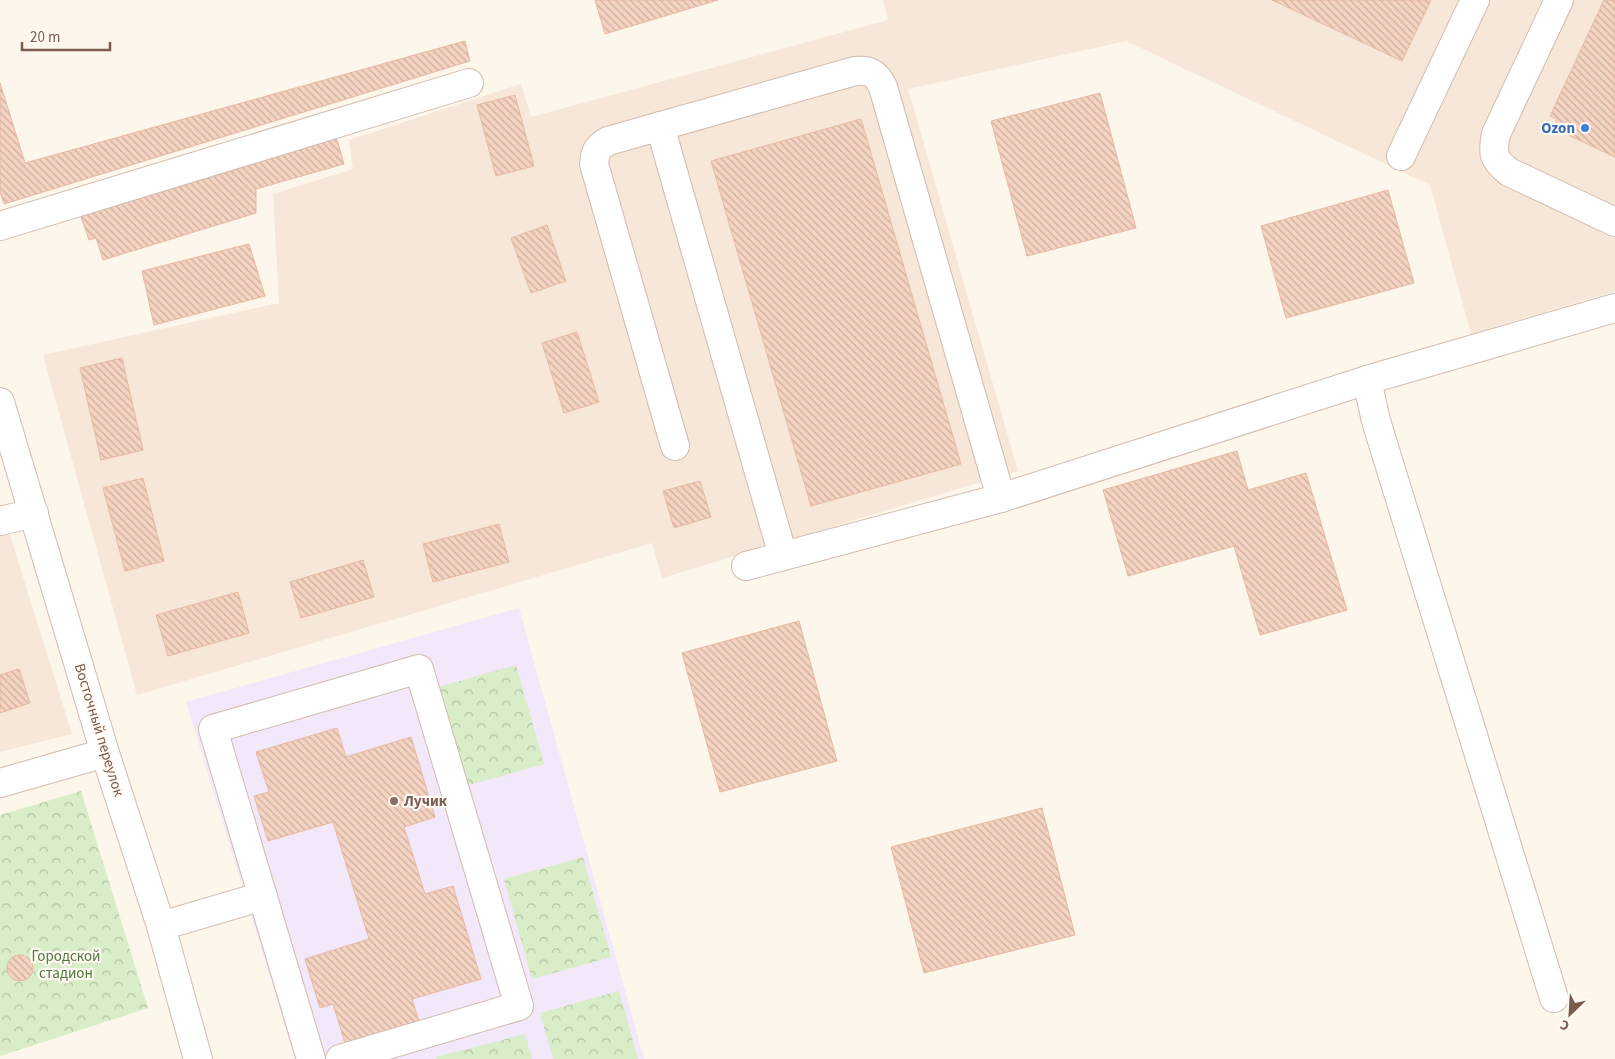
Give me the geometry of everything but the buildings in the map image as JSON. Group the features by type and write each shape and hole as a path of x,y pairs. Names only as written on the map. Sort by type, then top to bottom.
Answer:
{"street":[{"path":"1401,156 1475,0"},
{"path":"1559,0 1496,134 1493,149 1497,162 1509,172 1615,222"},
{"path":"675,446 594,164 594,154 600,145 660,126 855,71 867,70 878,77 883,87 1001,498"},
{"path":"0,226 469,83"},
{"path":"660,126 783,556"},
{"path":"746,566 1001,498 1367,380 1615,308"},
{"path":"1367,380 1376,421 1554,998"},
{"name":"Восточный переулок","path":"0,402 105,753 161,926 198,1059"},
{"path":"0,521 34,513"},
{"path":"311,1059 213,729 419,669 519,1006 340,1059"},
{"path":"0,783 105,753"},
{"path":"161,926 263,896"}],"shaded area":[{"path":"883,0 1615,0 1615,291 1471,334 1430,185 1126,41 908,89 1018,471 662,578 652,543 137,695 43,355 279,303 273,194 353,169 349,140 521,84 531,117 888,20"},
{"path":"0,503 72,734 0,752"},
{"name":"Лучик","path":"519,608 644,1059 295,1059 186,702"}],"green space":[{"path":"516,665 544,764 466,786 438,687"},
{"name":"Городской стадион","path":"81,791 148,1008 0,1056 0,815"},
{"path":"583,857 611,957 532,979 504,879"},
{"path":"619,991 638,1059 553,1059 540,1013"},
{"path":"525,1034 532,1059 437,1059 436,1057"}],"place":[{"name":"Ozon","path":"1585,128"},
{"name":"Лучик","path":"394,801"}]}
